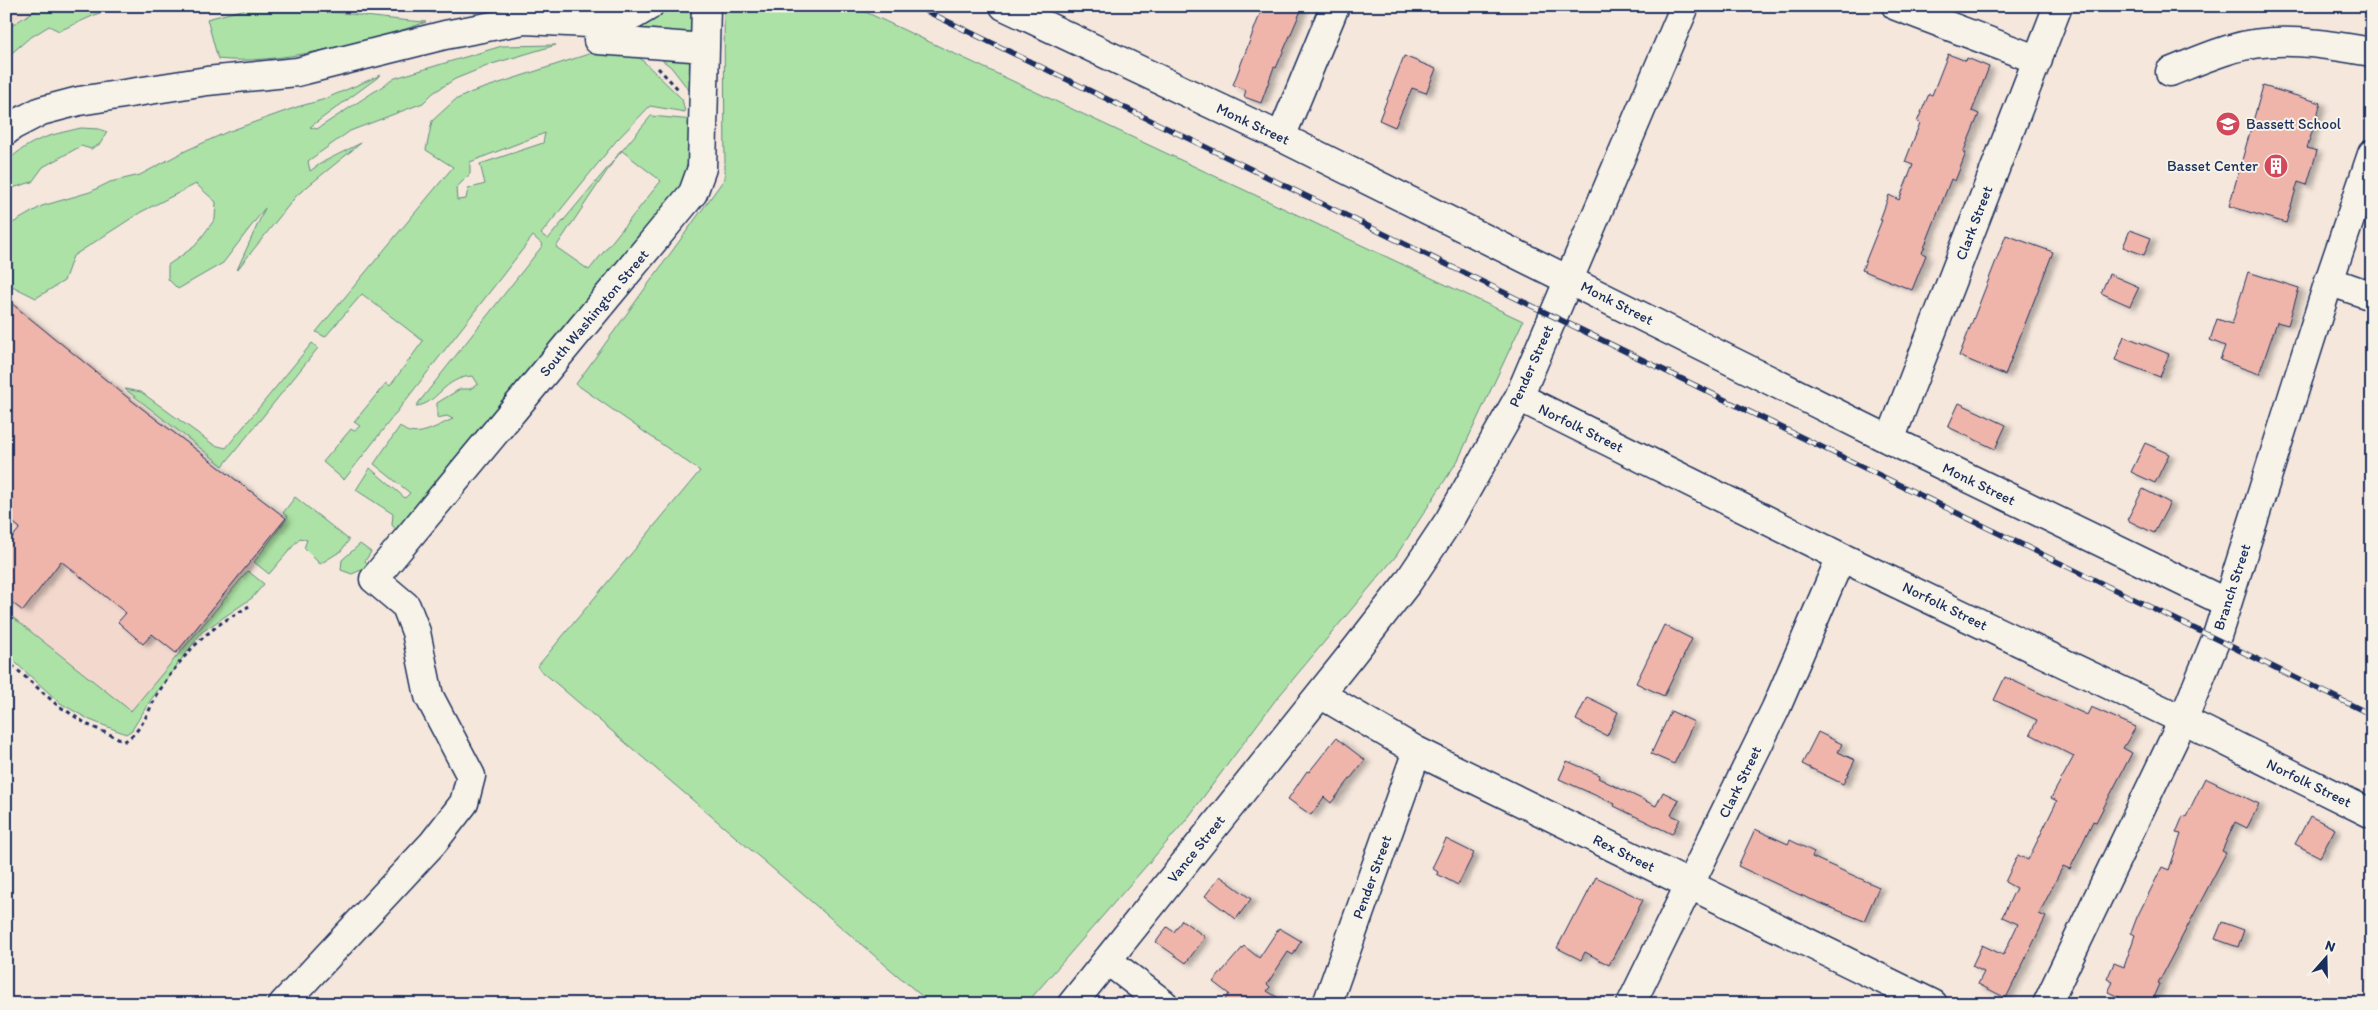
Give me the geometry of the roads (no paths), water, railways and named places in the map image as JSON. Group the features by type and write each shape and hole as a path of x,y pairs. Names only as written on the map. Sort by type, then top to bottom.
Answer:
{"street":[{"path":"6,131 41,111 79,101 207,81 297,72 446,35 524,20 589,23 614,21 634,15 649,6"},
{"name":"South Washington Street","path":"283,1004 433,843 464,803 471,776 429,696 416,632 406,606 374,579 693,193 702,168 706,6"},
{"name":"Monk Street","path":"1004,6 1282,137 1890,440 2227,603"},
{"path":"1282,137 1335,6"},
{"name":"Pender Street","path":"1320,694 1408,582 1450,520 1519,397 1685,6"},
{"path":"1896,6 2038,60"},
{"name":"Clark Street","path":"1890,440 2058,6"},
{"path":"598,40 705,48"},
{"path":"2170,72 2232,48 2267,42 2328,44 2372,52"},
{"name":"Branch Street","path":"2048,1004 2183,720 2227,603 2329,281 2372,154"},
{"path":"2329,281 2372,296"},
{"name":"Norfolk Street","path":"1519,397 1841,557 2183,720 2372,814"},
{"name":"Clark Street","path":"1632,1004 1784,691 1841,557"},
{"name":"Rex Street","path":"1320,694 1417,751 1933,1004"},
{"name":"Vance Street","path":"1072,1004 1320,694"},
{"name":"Pender Street","path":"1327,1004 1417,751"},
{"path":"1107,960 1164,1004"}],"railway":[{"path":"916,6 2372,715"}],"place":[{"name":"Bassett School","path":"2228,124"},
{"name":"Basset Center","path":"2276,166"}]}
